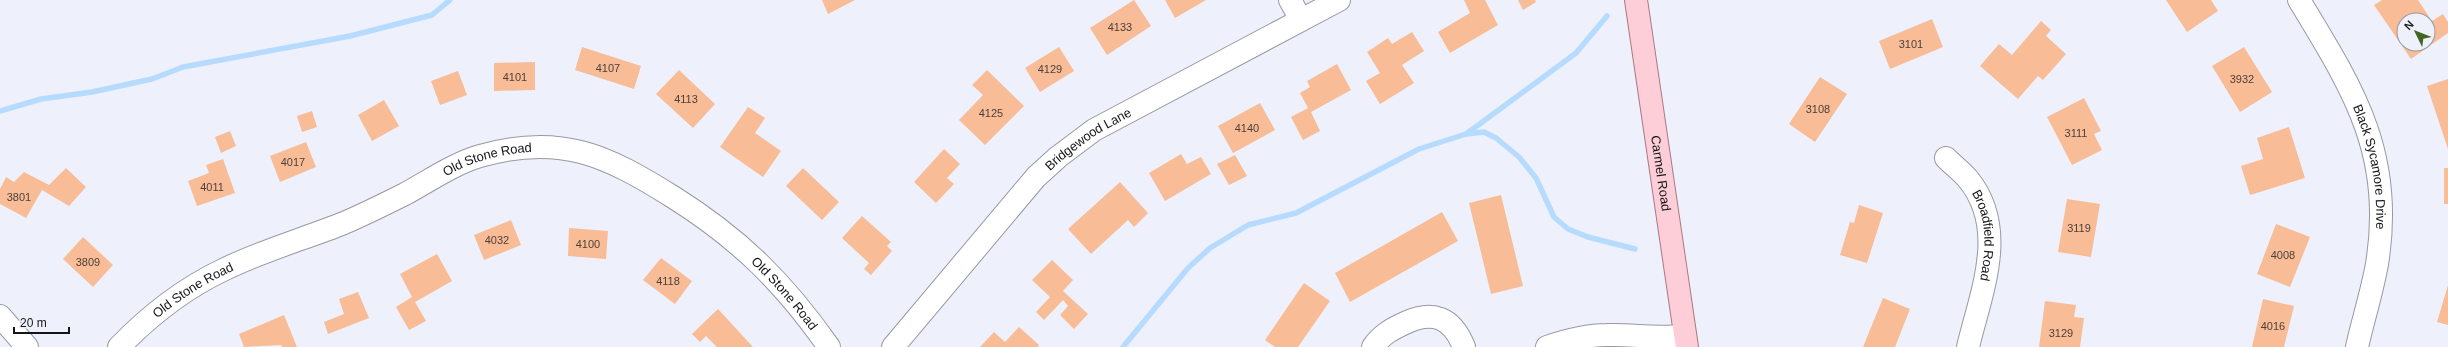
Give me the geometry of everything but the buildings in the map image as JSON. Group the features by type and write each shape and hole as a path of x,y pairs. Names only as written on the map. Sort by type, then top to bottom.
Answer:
{"main road":[{"name":"Carmel Road","path":"1636,0 1686,341"}],"street":[{"path":"1290,0 1302,20"},
{"name":"Bridgewood Lane","path":"893,347 1016,201 1058,156 1094,130 1339,0"},
{"name":"Black Sycamore Drive","path":"2299,0 2355,96 2366,122 2379,180 2381,222 2377,264 2357,347"},
{"name":"Old Stone Road","path":"118,347 154,313 190,287 222,270 358,217 477,157 509,149 533,147 562,149 598,156 629,170 692,209 720,229 760,262 785,288 829,347"},
{"name":"Broadfield Road","path":"1946,158 1968,180 1981,200 1990,231 1990,256 1968,347"},
{"path":"0,316 27,347"},
{"path":"1373,347 1378,339 1393,328 1421,316 1444,320 1454,328 1464,347"},
{"path":"1547,347 1583,336 1608,335 1666,338 1686,341"}],"waterway":[{"path":"0,111 41,99 92,92 152,79 183,67 350,36 432,15 450,0"},
{"path":"1466,134 1576,53 1607,16"},
{"path":"1123,347 1188,268 1210,248 1248,225 1296,213 1419,149 1466,134 1484,132 1496,138 1519,157 1536,178 1554,217 1568,229 1588,237 1635,249"}]}
